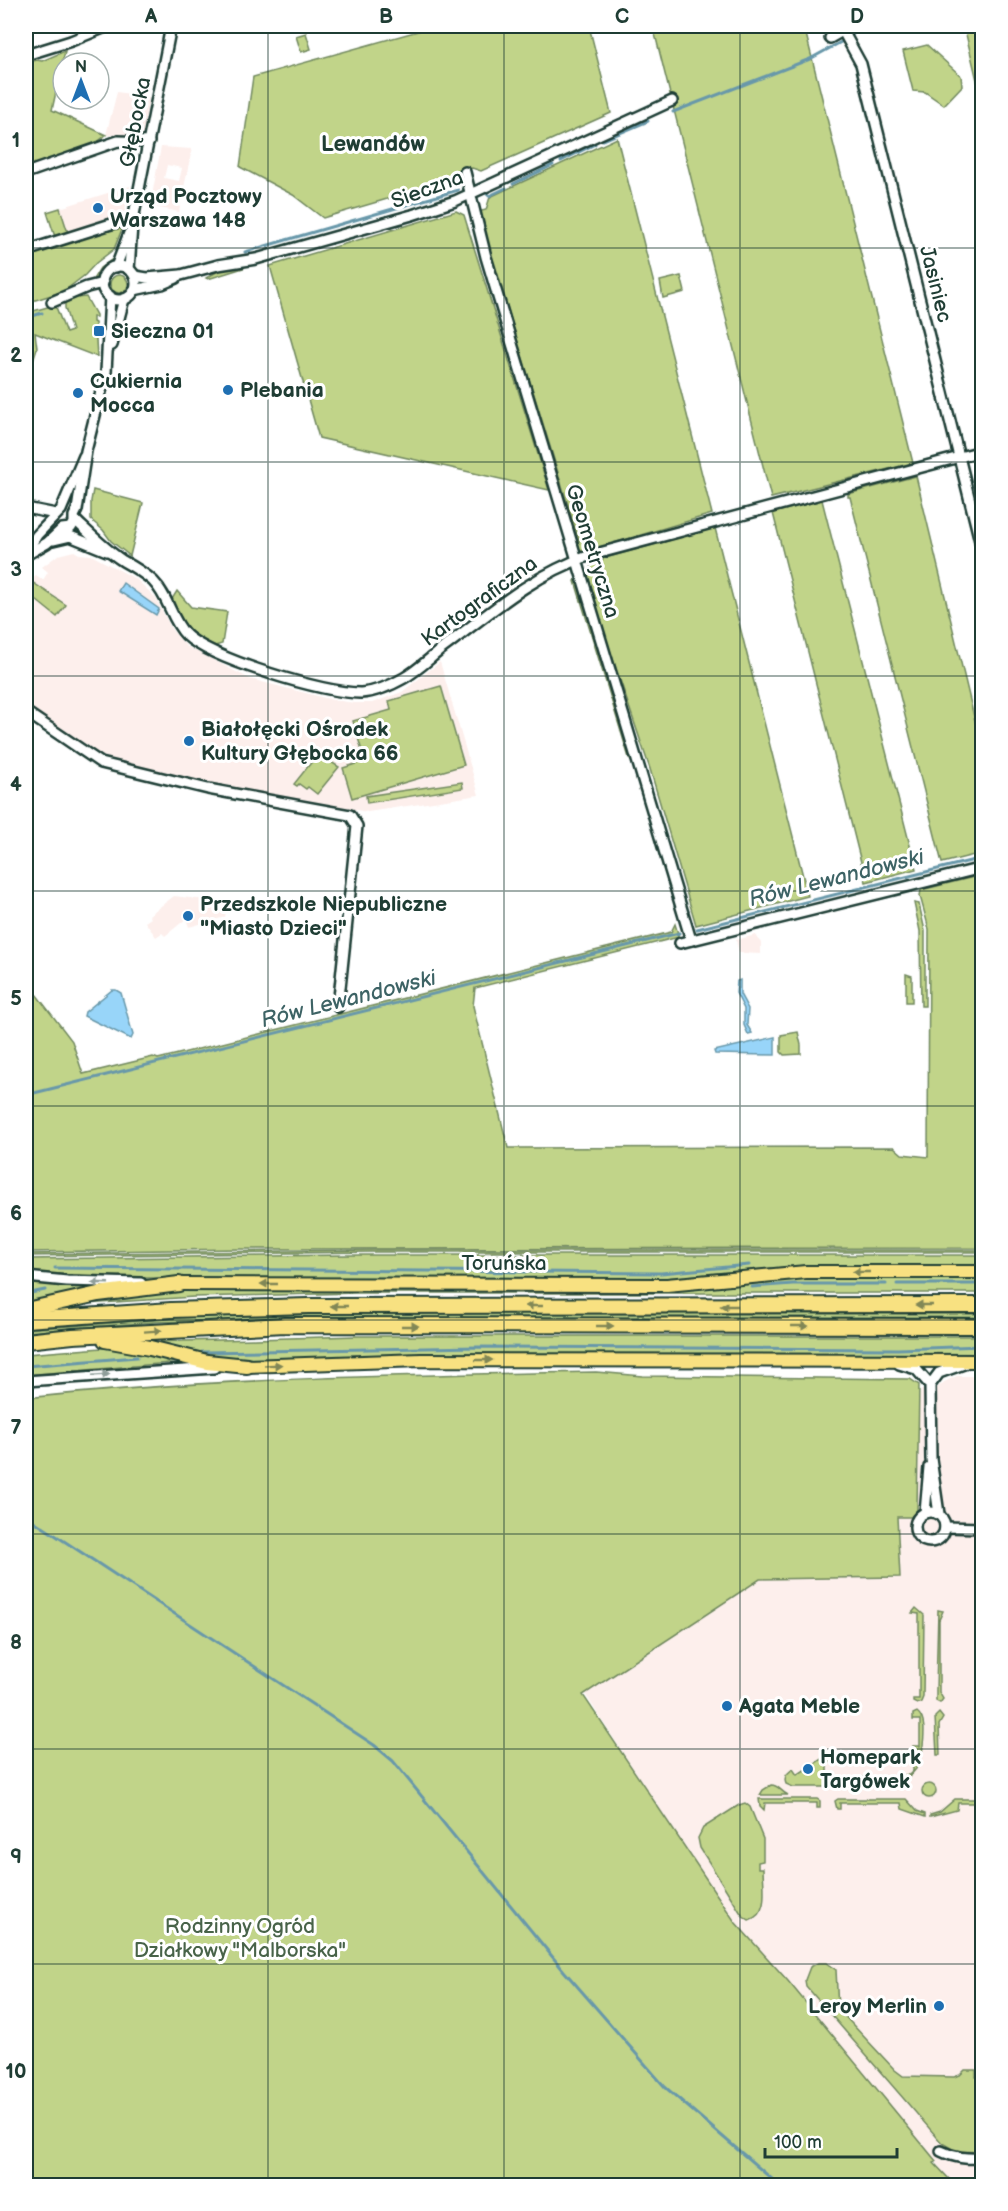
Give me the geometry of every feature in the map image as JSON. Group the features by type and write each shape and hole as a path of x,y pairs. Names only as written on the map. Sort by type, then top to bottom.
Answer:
{"highway":[{"path":"26,1310 98,1294 179,1284"},
{"name":"Toruńska","path":"26,1320 171,1310 308,1306 982,1305"},
{"path":"26,1341 73,1336 285,1325 982,1326"},
{"path":"73,1336 150,1348 207,1362 247,1366"}],"main road":[{"name":"Toruńska","path":"179,1284 667,1285 806,1272 982,1272"},
{"path":"247,1366 421,1360 981,1361"}],"street":[{"path":"26,55 71,41 108,26"},
{"name":"Głębocka","path":"103,284 106,273 116,267 132,224 171,26"},
{"path":"830,38 847,28"},
{"name":"Jasiniec","path":"847,28 861,64 982,549"},
{"name":"Sieczna","path":"132,273 147,278 181,275 218,265 276,255 412,216 455,201 672,101"},
{"path":"26,173 118,141 149,142"},
{"name":"Geometryczna","path":"465,172 486,257 691,940"},
{"path":"26,251 119,222 132,224"},
{"name":"Głębocka","path":"132,224 132,273 136,283 134,290"},
{"path":"116,267 132,273"},
{"name":"Sieczna","path":"134,290 162,284 181,275"},
{"path":"52,302 87,286 103,284 104,290 110,296 124,299"},
{"path":"26,554 73,525 84,474 86,451 107,359 124,299 134,290"},
{"path":"107,359 110,296"},
{"path":"26,554 37,535 57,514 86,451"},
{"name":"Kartograficzna","path":"74,518 113,553 155,583 164,595 177,624 186,636 199,644 260,671 322,687 360,693 377,691 406,677 527,584 547,572 577,560 982,451"},
{"path":"26,508 57,514 69,511 74,518"},
{"path":"57,514 57,526 65,529"},
{"name":"Kartograficzna","path":"65,529 79,539"},
{"name":"Kartograficzna","path":"51,540 64,536 79,539 113,553"},
{"path":"26,712 101,763 208,789 350,815 357,826 338,1007"},
{"path":"680,943 982,868"},
{"name":"Toruńska","path":"26,1277 109,1283 179,1284"},
{"path":"885,1361 916,1369 930,1385"},
{"path":"931,1459 939,1514 944,1520 945,1527 943,1534 937,1540 930,1542 917,1534 915,1527 918,1518 925,1512 931,1459 930,1385 939,1373 948,1368 981,1361"},
{"path":"26,1381 247,1366"},
{"path":"925,1512 939,1514"},
{"path":"945,1527 982,1528"},
{"path":"941,2151 953,2157 982,2158"}],"shaded area":[{"path":"117,92 149,97 142,138 106,135"},
{"path":"161,147 192,149 179,212 150,206","holes":["167,165 182,168 179,181 164,178"]},
{"path":"130,186 124,215 68,233 60,208"},
{"path":"74,551 91,555 136,579 155,597 172,630 186,646 250,679 333,700 372,703 402,692 440,662 479,795 368,812 239,790 103,758 26,705 26,583 36,575 43,580 48,572 42,567 58,555"},
{"name":"Przedszkole Niepubliczne \"Miasto Dzieci\"","path":"174,896 206,900 206,906 227,908 225,917 189,927 186,919 165,936 162,933 156,937 145,922 151,918 149,915"},
{"path":"756,935 761,943 761,954 739,953 736,940"},
{"name":"Homepark Targówek","path":"957,1376 982,1376 981,2186 959,2185 952,2182 802,2007 717,1899 585,1694 761,1579 900,1577 897,1516 921,1390 936,1389"}],"green space":[{"path":"429,26 589,26 611,113 481,171 472,168 459,172 455,179 323,218 293,195 240,167 253,77 429,28"},
{"path":"653,26 804,26 913,463 771,498"},
{"path":"964,26 982,26 982,101"},
{"path":"306,33 311,49 301,52 296,36"},
{"path":"927,45 961,76 962,86 944,105 925,92 913,91 903,51"},
{"path":"51,57 51,111 106,135 95,144 26,169 26,63"},
{"path":"617,138 712,514 583,552 576,542 579,541 478,212 486,210 490,197"},
{"path":"60,208 68,233 55,237 47,212"},
{"path":"456,211 464,215 549,490 319,438 270,266"},
{"path":"116,227 122,229 114,249 85,275 64,291 26,303 26,256"},
{"path":"117,256 99,277 92,281 100,268"},
{"path":"239,266 243,268 206,278 220,270"},
{"path":"115,275 123,275 128,280 126,291 115,293 110,288 110,280"},
{"path":"681,276 685,292 663,298 660,281"},
{"path":"86,297 96,315 93,317 93,322 95,323 97,357 35,333 37,348 26,382 26,313 51,306 56,307 66,333 72,331 65,303 74,298"},
{"path":"916,476 982,750 982,853 942,863 850,497 848,497 848,494"},
{"path":"93,490 143,503 130,556 111,541 91,520"},
{"path":"822,500 916,869 866,882 773,513"},
{"path":"715,528 808,896 696,925 650,769 585,576 590,574 589,570 594,561"},
{"path":"577,578 636,768 629,758 575,581"},
{"path":"29,580 66,605 57,617 26,592"},
{"path":"177,591 191,607 227,612 222,644 215,646 188,628 178,616 172,599"},
{"path":"441,686 464,765 352,798 343,768 365,761 353,721 391,710 389,701"},
{"path":"323,753 326,759 339,767 317,794 308,787 306,789 299,784 297,786 294,784 318,754 321,756"},
{"path":"462,782 463,788 367,803 366,796"},
{"path":"982,875 982,1248 241,1249 26,1252 26,981 72,1041 83,1074 153,1057 158,1059 671,932 675,924 679,937 475,988 473,1006 508,1148 894,1147 902,1154 928,1157 929,929 920,896 921,890"},
{"path":"914,903 919,904 925,931 925,1006 921,1006 920,931"},
{"path":"906,974 912,976 912,1002 906,1002"},
{"path":"798,1032 801,1054 784,1055 781,1052 781,1035"},
{"path":"373,1250 982,1250 982,1252 375,1252 26,1256 26,1254"},
{"path":"348,1255 982,1255 982,1265 808,1265 665,1278 117,1278 26,1272 26,1259"},
{"path":"807,1278 982,1278 982,1293 357,1293 194,1297 69,1305 185,1290 669,1290"},
{"path":"26,1283 102,1288 26,1302"},
{"path":"365,1313 982,1314 982,1317 288,1318 155,1322 26,1332 26,1329 195,1317"},
{"path":"357,1336 982,1336 982,1354 232,1361 147,1342"},
{"path":"121,1348 182,1362 26,1375 26,1354"},
{"name":"Rodzinny Ogród Działkowy \"Malborska\"","path":"596,1372 643,1376 910,1379 919,1385 917,1510 911,1517 897,1517 900,1577 760,1579 583,1695 735,1922 788,1981 936,2161 934,2163 952,2182 959,2185 26,2185 26,1398 239,1382 382,1376"},
{"path":"916,1608 924,1615 923,1697 917,1704 913,1702 913,1699 919,1699 919,1614 912,1613"},
{"path":"938,1610 943,1611 939,1620 939,1692 943,1699 940,1703 936,1701"},
{"path":"917,1712 924,1726 922,1754 913,1753 913,1746 920,1746 920,1720 913,1720 913,1714"},
{"path":"939,1713 943,1718 939,1725 940,1755 937,1755 935,1717"},
{"path":"834,1751 834,1757 827,1765 827,1775 834,1782 844,1782 850,1777 853,1781 851,1785 846,1787 793,1787 786,1784 786,1777 793,1769 797,1775"},
{"path":"913,1759 918,1759 916,1769 904,1783 893,1783 893,1787 868,1787 862,1783 861,1778 868,1776 869,1782 904,1782 905,1775 913,1771"},
{"path":"929,1784 934,1786 936,1791 934,1796 929,1798 924,1796 922,1791 924,1786"},
{"path":"771,1785 776,1786 788,1795 760,1795"},
{"path":"759,1799 817,1799 820,1801 820,1808 817,1808 817,1803 765,1803 764,1810 760,1806"},
{"path":"838,1799 906,1799 917,1811 925,1814 925,1817 902,1809 901,1803 840,1803 840,1809 837,1809 835,1801"},
{"path":"955,1799 982,1799 982,1803 958,1803 957,1810 930,1817 940,1812"},
{"path":"745,1803 750,1807 763,1839 763,1861 758,1862 758,1868 763,1868 763,1906 756,1917 749,1920 742,1915 700,1848 698,1838 703,1828"},
{"path":"818,1963 826,1963 836,1970 838,2009 903,2076 954,2077 965,2070 976,2070 976,2077 982,2077 982,2152 956,2151 942,2143 806,1986 805,1980 810,1967"}],"water":[{"path":"123,583 159,609 156,615 118,591"},
{"path":"740,980 740,994 748,1009 747,1025 752,1033 748,1034 744,1025 744,1009 736,993 737,981"},
{"path":"112,990 121,993 133,1035 131,1039 84,1016 85,1012"},
{"path":"775,1037 775,1055 715,1054 714,1051"}],"waterway":[{"path":"853,34 866,26"},
{"path":"673,112 810,59 841,42"},
{"path":"603,140 648,121"},
{"path":"561,161 595,144"},
{"path":"513,184 553,165"},
{"path":"487,194 489,196 506,188"},
{"path":"245,252 458,190"},
{"path":"26,318 42,313"},
{"name":"Rów Lewandowski","path":"697,929 982,858"},
{"name":"Rów Lewandowski","path":"26,1095 679,933"},
{"path":"55,1268 661,1273 749,1265"},
{"path":"752,1287 793,1284 886,1284"},
{"path":"897,1284 982,1284"},
{"path":"26,1294 45,1290"},
{"path":"202,1352 478,1347 898,1349 982,1346"},
{"path":"26,1366 137,1357"},
{"path":"26,1516 374,1745 393,1761 564,1971 665,2087 780,2186"},
{"path":"974,2186 982,2183"}],"place":[{"name":"Urząd Pocztowy Warszawa 148","path":"98,208"},
{"name":"Sieczna 01","path":"99,331"},
{"name":"Plebania","path":"228,390"},
{"name":"Cukiernia Mocca","path":"78,393"},
{"name":"Białołęcki Ośrodek Kultury Głębocka 66","path":"189,741"},
{"name":"Przedszkole Niepubliczne \"Miasto Dzieci\"","path":"188,916"},
{"name":"Agata Meble","path":"727,1706"},
{"name":"Homepark Targówek","path":"808,1769"},
{"name":"Leroy Merlin","path":"939,2006"}],"district":[{"name":"Lewandów","path":"373,143"}]}
